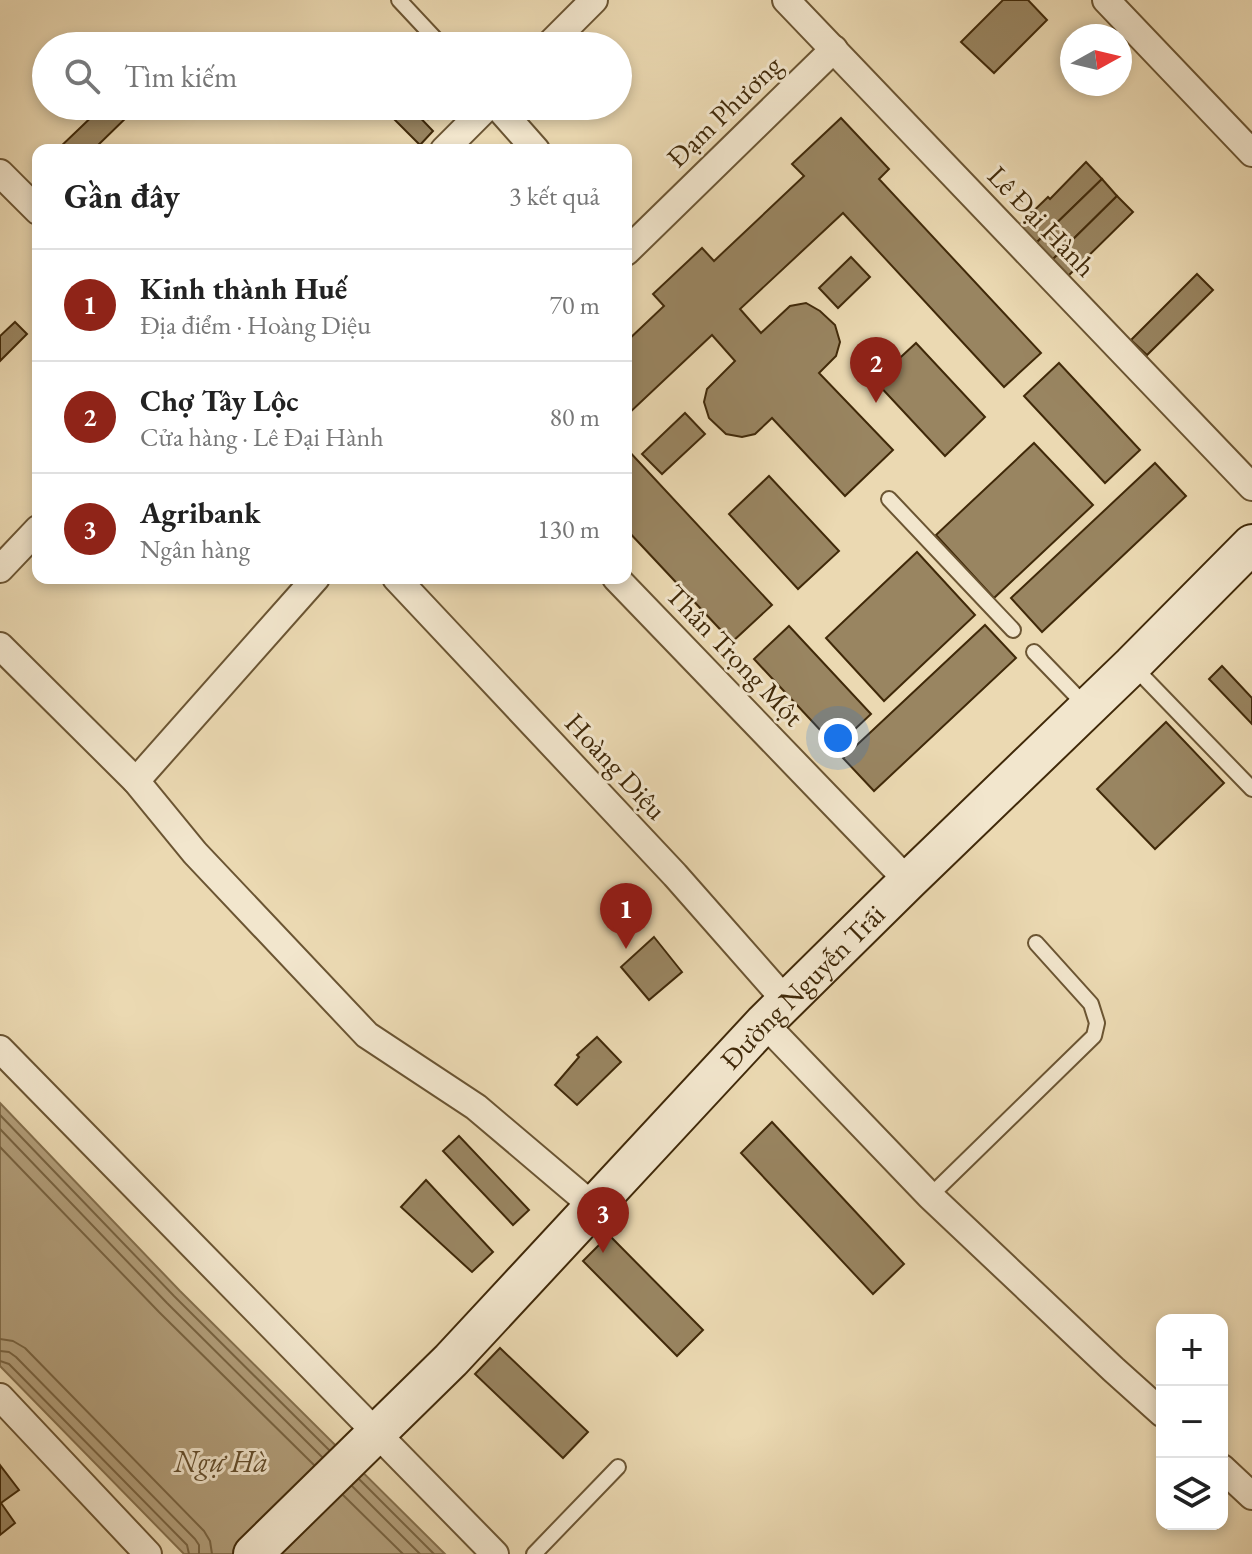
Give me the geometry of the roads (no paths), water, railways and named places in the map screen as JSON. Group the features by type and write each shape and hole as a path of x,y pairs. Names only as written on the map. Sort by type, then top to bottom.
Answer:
{"main road":[{"name":"Đường Nguyễn Trãi","path":"253,1554 451,1360 775,1012 1252,544"}],"street":[{"name":"Lê Đại Hành","path":"786,0 1252,487"},
{"path":"559,32 581,4"},
{"path":"1119,4 1252,153"},
{"name":"Đạm Phương","path":"632,246 834,49"},
{"path":"450,144 474,120"},
{"path":"509,120 531,144"},
{"path":"0,173 32,205"},
{"path":"0,569 32,535"},
{"path":"136,781 311,584"},
{"name":"Hoàng Diệu","path":"402,584 675,875 775,1012 930,1196 1156,1408"},
{"name":"Thân Trọng Một","path":"622,584 908,881"},
{"path":"0,646 136,781 195,853 367,1035 476,1107 594,1207"},
{"path":"0,1049 371,1437 495,1554"},
{"path":"0,1397 148,1554"},
{"path":"1228,1474 1252,1496"}],"lane":[{"path":"399,0 429,32"},
{"path":"889,499 1013,630"},
{"path":"1034,652 1088,708"},
{"path":"1132,665 1252,789"},
{"path":"930,1196 1094,1036 1097,1023 1091,1004 1036,943"},
{"path":"534,1554 618,1467"}],"water":[{"name":"Ngự Hà","path":"0,1103 180,1291 445,1554 184,1554 0,1366"}],"place":[{"name":"Chợ Tây Lộc","path":"876,403"},
{"name":"Kinh thành Huế","path":"626,949"},
{"name":"Agribank","path":"603,1253"}]}
